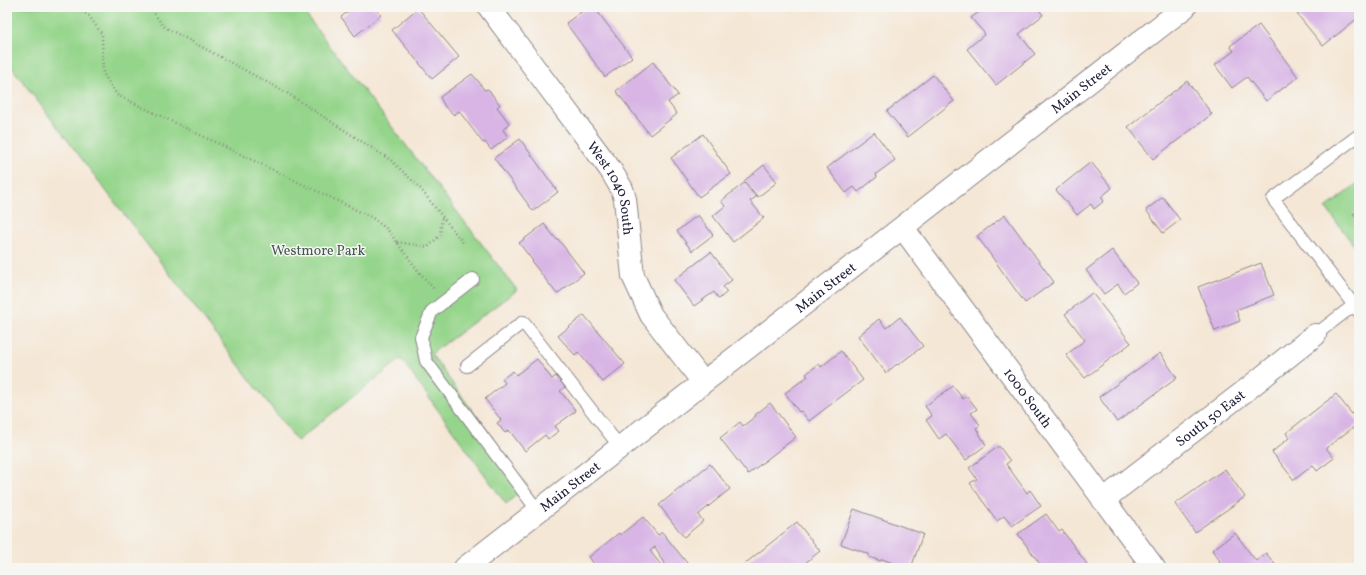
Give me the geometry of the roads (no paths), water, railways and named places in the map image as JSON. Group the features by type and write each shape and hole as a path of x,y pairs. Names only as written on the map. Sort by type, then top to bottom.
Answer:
{"street":[{"name":"West 1040 South","path":"489,7 610,169 619,184 625,199 633,276 651,315 703,382"},
{"name":"Main Street","path":"465,568 1185,7"},
{"name":"1000 South","path":"903,228 1102,500 1154,568"},
{"name":"South 50 East","path":"1102,500 1316,335"}],"lane":[{"path":"1316,335 1356,309 1273,199 1359,135"},
{"path":"473,279 432,311 421,337 426,361 538,511"},
{"path":"467,366 523,322 620,447"}],"park label":[{"name":"Westmore Park","path":"318,250"}]}
